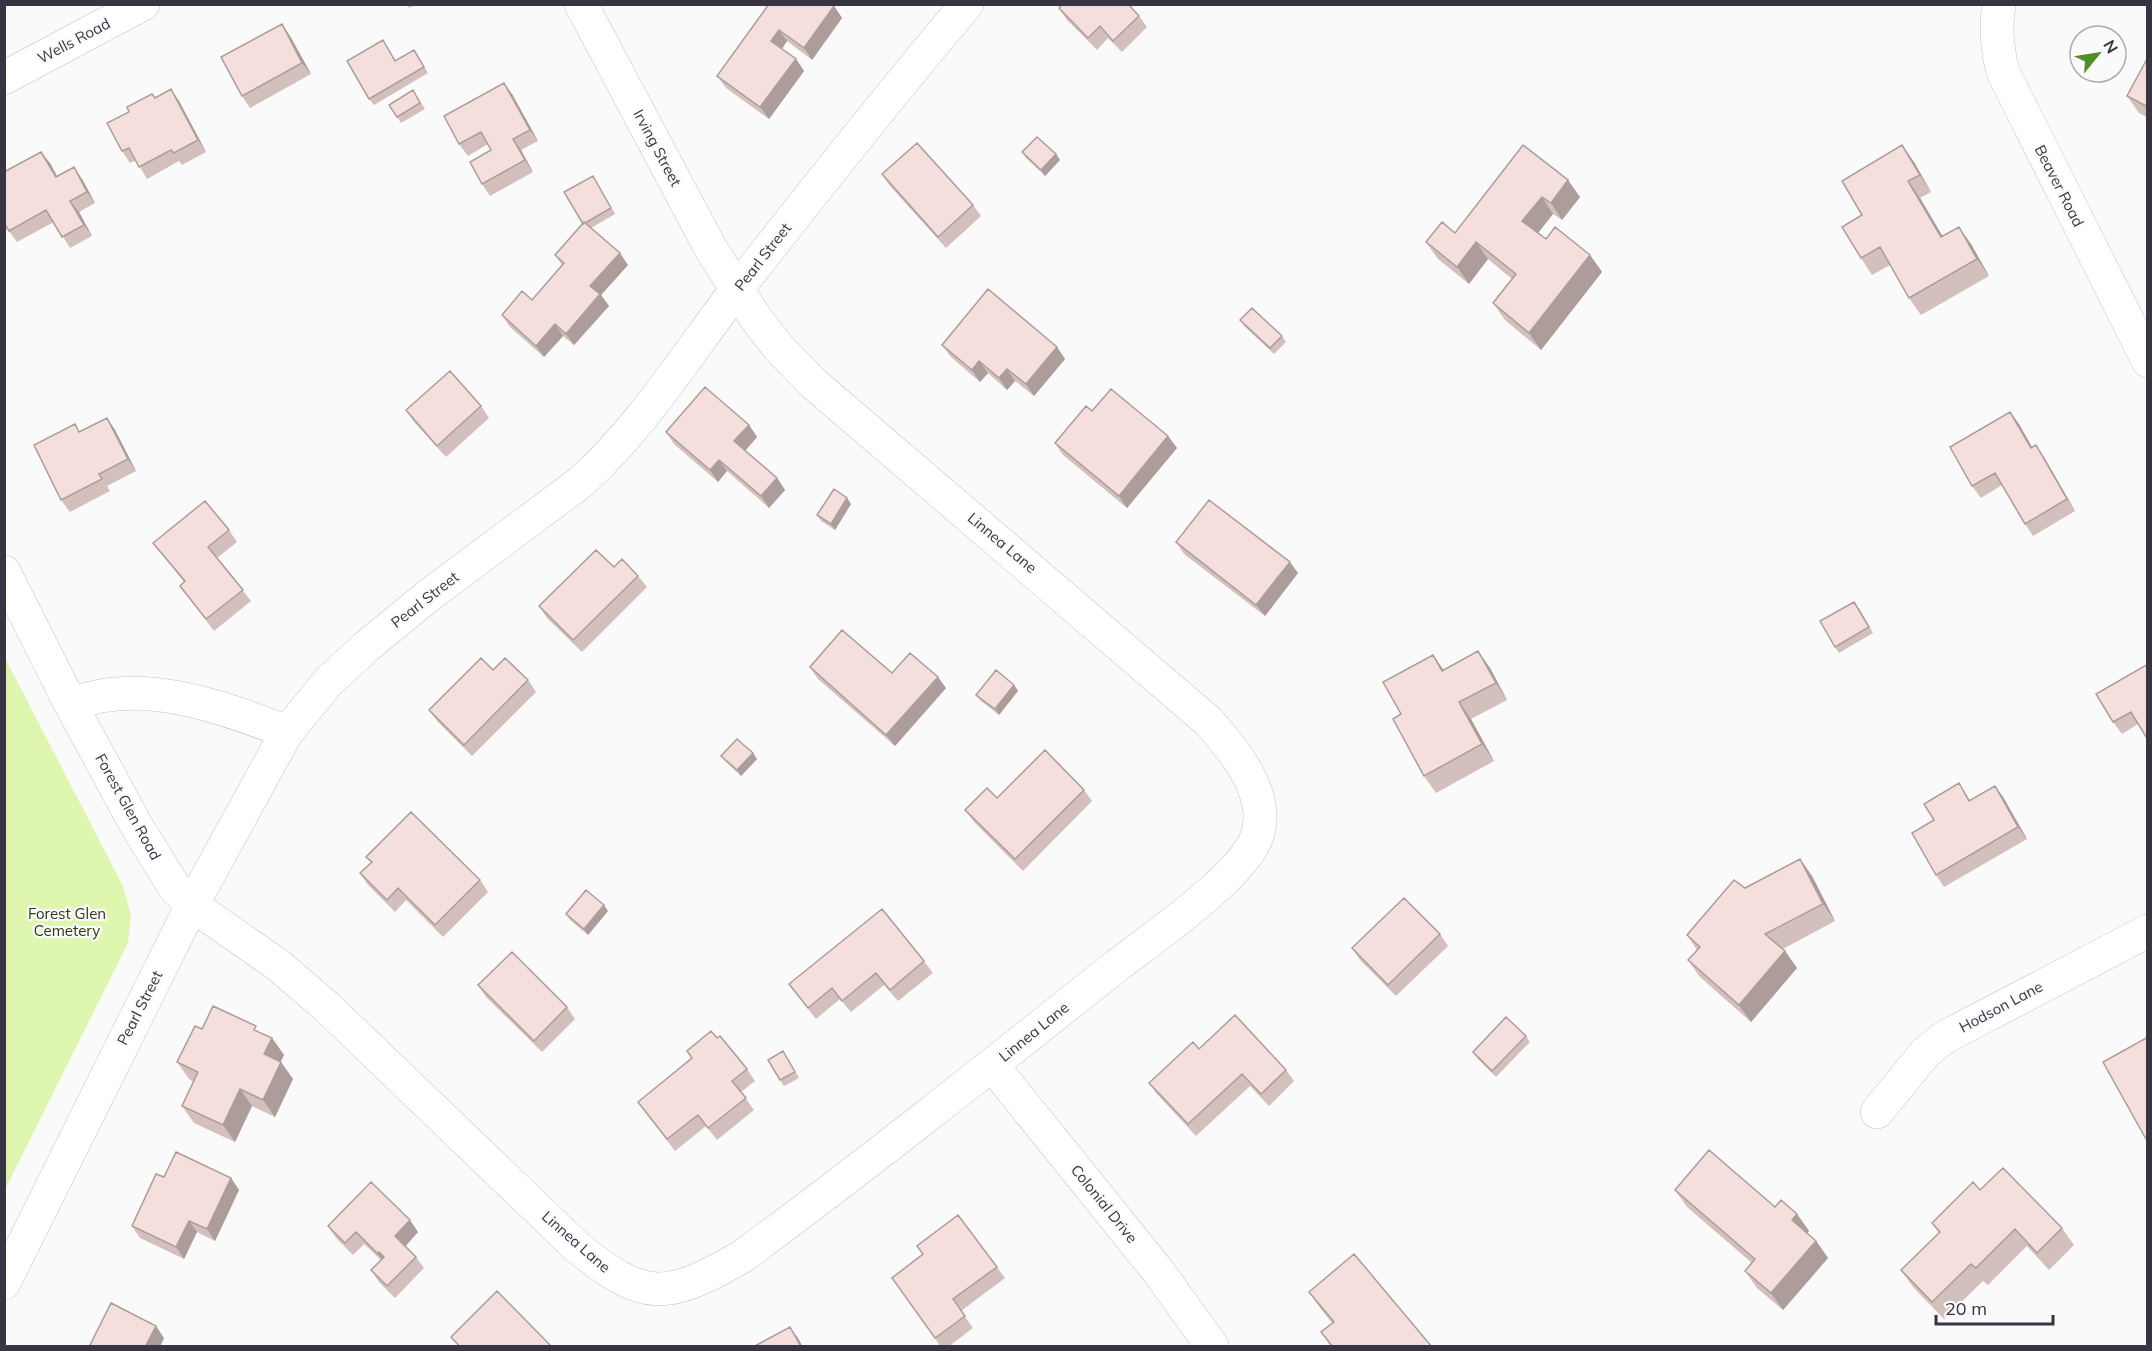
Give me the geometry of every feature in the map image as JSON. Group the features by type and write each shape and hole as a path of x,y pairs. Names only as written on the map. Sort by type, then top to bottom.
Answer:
{"street":[{"name":"Wells Road","path":"4,78 143,4"},
{"name":"Irving Street","path":"580,4 711,249 737,290"},
{"name":"Pearl Street","path":"4,1283 192,904 287,732 329,681 367,646 428,596 601,464 639,421 737,290 967,4"},
{"name":"Beaver Road","path":"1999,4 1996,24 1998,54 2003,72 2148,361"},
{"name":"Linnea Lane","path":"192,904 278,965 328,1008 576,1246 621,1280 638,1287 660,1289 679,1287 697,1281 742,1256 992,1065 1195,904 1231,872 1257,838 1262,817 1244,766 1208,721 1046,580 813,383 772,339 737,290"},
{"name":"Forest Glen Road","path":"9,594 162,868 176,888 192,904"},
{"path":"71,705 112,693 169,698 246,716 287,732"},
{"name":"Hodson Lane","path":"1877,1112 1926,1052 1945,1037 2148,931"},
{"name":"Colonial Drive","path":"992,1065 1158,1271 1212,1347"}],"green space":[{"name":"Forest Glen Cemetery","path":"4,656 123,886 131,916 128,943 5,1190"}],"building":[{"path":"769,4 832,4 834,6 804,48 779,30 771,41 796,59 760,107 717,76"},
{"path":"1063,4 1128,4 1139,16 1113,41 1100,26 1088,38 1059,8"},
{"path":"282,24 302,63 242,96 221,57"},
{"path":"383,40 395,61 414,50 424,67 369,99 347,61"},
{"path":"2148,57 2148,107 2127,96"},
{"path":"504,83 530,130 513,139 525,160 482,184 470,162 491,150 481,132 459,144 444,116"},
{"path":"171,89 198,140 174,153 171,150 139,167 129,148 122,151 107,123 129,112 127,107 152,94 155,98"},
{"path":"413,90 420,103 397,117 389,105"},
{"path":"1037,137 1056,154 1041,170 1022,152"},
{"path":"917,143 973,205 938,237 882,174"},
{"path":"1523,145 1568,180 1551,203 1542,197 1522,221 1546,239 1555,227 1590,255 1529,333 1493,303 1516,274 1476,242 1457,267 1426,242 1442,222 1455,233"},
{"path":"1902,145 1920,175 1908,181 1941,237 1959,227 1977,259 1909,298 1880,247 1861,258 1842,227 1862,215 1842,181"},
{"path":"41,152 56,177 74,167 87,192 70,201 84,225 62,237 46,210 9,231 4,223 4,172"},
{"path":"593,176 611,208 583,224 564,192"},
{"path":"584,222 620,253 590,286 600,294 566,334 555,324 536,346 502,315 522,291 532,300 564,263 555,255"},
{"path":"988,289 1057,347 1026,384 1007,369 999,378 979,361 972,370 942,345"},
{"path":"1252,308 1282,336 1270,348 1240,320"},
{"path":"450,371 481,406 437,446 406,410"},
{"path":"705,387 749,425 734,441 777,478 761,496 719,460 710,470 666,432"},
{"path":"1111,389 1168,436 1119,496 1055,443 1086,406 1092,411"},
{"path":"2010,412 2031,448 2036,445 2067,499 2025,524 1995,473 1972,486 1950,447"},
{"path":"107,418 128,459 99,474 102,479 61,500 34,445 75,424 79,432"},
{"path":"834,489 847,498 831,524 817,515"},
{"path":"1209,500 1290,562 1256,605 1176,542"},
{"path":"205,501 229,530 208,547 243,590 206,619 180,586 185,581 153,543"},
{"path":"596,550 614,567 622,559 638,576 573,640 539,606"},
{"path":"1854,602 1869,627 1835,647 1820,621"},
{"path":"842,630 892,673 910,653 938,677 886,735 810,667"},
{"path":"1478,651 1496,683 1459,702 1482,744 1424,776 1393,719 1401,714 1383,682 1433,655 1442,671"},
{"path":"481,658 493,670 505,658 528,680 464,745 429,710"},
{"path":"2148,664 2148,740 2131,712 2113,722 2096,694"},
{"path":"996,670 1014,685 995,709 976,695"},
{"path":"737,739 753,753 737,770 721,756"},
{"path":"1045,750 1084,790 1015,859 965,810 987,788 997,798"},
{"path":"1959,783 1969,801 1995,786 2018,827 1936,875 1912,833 1934,820 1924,804"},
{"path":"411,812 480,880 435,925 398,888 387,900 360,873 372,862 366,857"},
{"path":"1800,859 1823,904 1765,934 1785,951 1739,1005 1688,960 1700,947 1687,935 1734,880 1745,888"},
{"path":"586,890 604,905 584,929 566,914"},
{"path":"1404,898 1440,934 1388,985 1352,948"},
{"path":"882,909 924,961 890,990 876,973 842,1001 832,988 808,1008 789,984"},
{"path":"512,952 567,1007 534,1041 478,985"},
{"path":"213,1006 256,1026 254,1030 272,1038 264,1054 281,1062 263,1100 240,1089 223,1125 182,1106 198,1072 177,1062 195,1026 202,1029"},
{"path":"1235,1015 1286,1070 1261,1094 1242,1074 1188,1124 1149,1083 1193,1042 1199,1049"},
{"path":"1506,1017 1526,1036 1492,1071 1473,1052"},
{"path":"711,1031 717,1038 720,1036 747,1069 732,1081 746,1098 708,1128 698,1115 667,1139 638,1102 692,1058 687,1051"},
{"path":"2148,1037 2148,1138 2146,1139 2103,1062"},
{"path":"783,1051 795,1072 780,1080 768,1060"},
{"path":"1709,1150 1775,1207 1781,1200 1797,1214 1792,1220 1816,1241 1771,1293 1745,1271 1755,1259 1675,1190"},
{"path":"176,1152 231,1178 207,1229 189,1221 176,1247 132,1226 156,1174 164,1177"},
{"path":"2003,1168 2062,1228 2037,1253 2015,1229 1976,1268 1971,1264 1932,1302 1901,1270 1940,1232 1932,1223 1973,1182 1980,1190"},
{"path":"371,1182 410,1220 395,1236 416,1257 387,1286 371,1270 384,1257 356,1232 345,1243 328,1226"},
{"path":"958,1215 997,1267 953,1299 965,1316 935,1338 892,1278 923,1254 917,1246"},
{"path":"1354,1254 1432,1347 1333,1347 1321,1332 1334,1322 1309,1292"},
{"path":"497,1291 552,1347 460,1347 451,1337"},
{"path":"111,1303 156,1326 145,1347 89,1347"},
{"path":"790,1327 801,1347 753,1347"}]}
